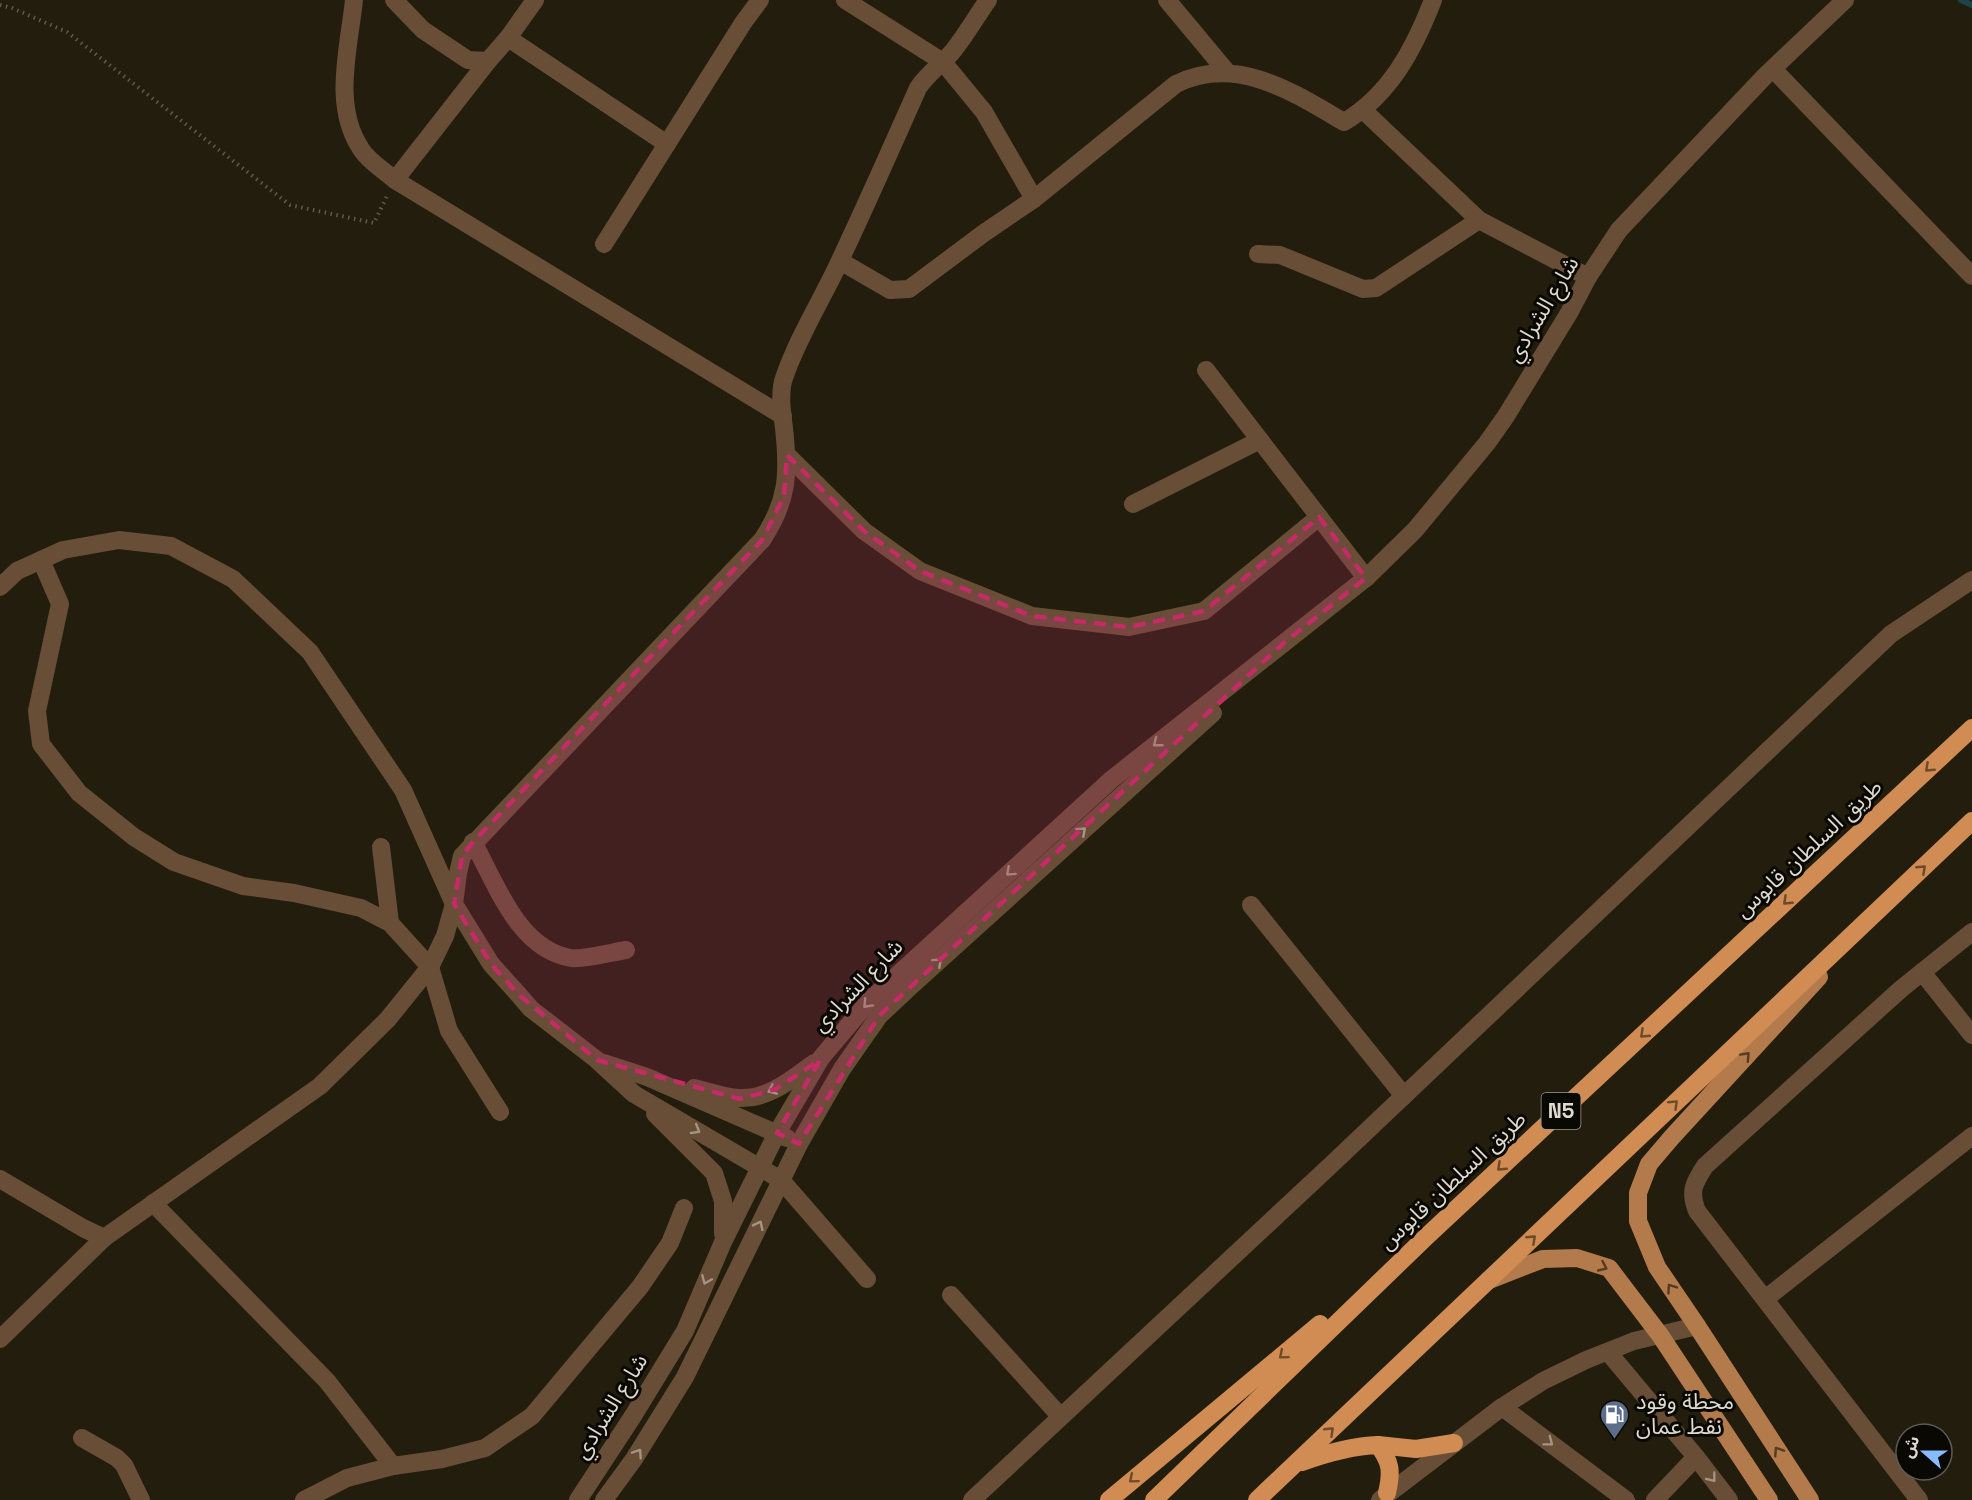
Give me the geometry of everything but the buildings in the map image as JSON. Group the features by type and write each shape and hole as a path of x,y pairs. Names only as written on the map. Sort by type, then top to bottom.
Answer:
{"highway":[{"name":"طريق السلطان قابوس","path":"1154,1500 1426,1238 1972,728"},
{"path":"1257,1500 1972,821"},
{"path":"1108,1500 1426,1238"},
{"path":"1294,1465 1337,1450 1357,1446 1378,1445 1416,1449 1454,1443"},
{"path":"1378,1445 1388,1459 1390,1478 1387,1498"}],"main road":[{"path":"1808,1499 1657,1267 1638,1221 1638,1193 1649,1164 1672,1137 1890,899"},
{"path":"1487,1281 1543,1259 1577,1258 1609,1268 1660,1335 1769,1500"}],"street":[{"path":"354,0 345,85 347,120 361,151 395,180 783,416"},
{"path":"394,0 423,30 468,60 488,61"},
{"path":"395,180 508,38 535,0"},
{"path":"604,244 743,23 760,0"},
{"path":"845,0 943,63 984,112 1034,199"},
{"path":"0,1339 104,1238 320,1086 388,1019 430,967 445,936 454,904 462,856 762,540 774,522 784,496 787,455 783,416 783,381 795,349 840,261 918,88 927,75 943,63 954,50 987,0"},
{"path":"1167,0 1227,72"},
{"path":"840,261 890,290 909,289 1034,199 1176,84 1192,76 1227,72 1285,88 1344,122 1363,110 1402,67 1420,33 1433,0"},
{"name":"شارع الشرادي","path":"578,1500 633,1416 685,1330 723,1242 777,1133 821,1058 869,1001 1112,779 1366,578 1415,530 1487,443 1506,416 1569,313 1587,277 1619,230 1773,69 1845,0"},
{"path":"508,38 668,144"},
{"path":"1773,69 1972,276"},
{"path":"1363,110 1479,220 1587,277"},
{"path":"1258,254 1280,255 1363,288 1376,288 1479,220"},
{"path":"1206,370 1366,578"},
{"path":"1133,504 1260,440"},
{"path":"787,455 864,531 920,571 1032,616 1129,627 1204,611 1319,517"},
{"path":"0,587 17,571 63,550 119,540 171,546 233,579 310,652 403,790 454,904 491,964 546,1021 597,1060 714,1173 723,1202 723,1242"},
{"path":"41,560 60,604 37,711 41,744 79,793 134,837 174,862 243,886 294,893 361,908 390,923 430,967 449,1031 500,1112"},
{"path":"972,1500 1404,1096 1891,634 1972,580"},
{"name":"شارع الشرادي","path":"604,1500 634,1459 685,1377 799,1144 846,1062 879,1016 1218,708 1285,642"},
{"path":"473,843 520,927 546,951 573,959 626,950"},
{"path":"381,847 390,923"},
{"path":"1251,905 1404,1096"},
{"path":"1919,1500 1697,1211 1692,1197 1697,1179 1705,1166 1922,972 1972,932"},
{"path":"1922,972 1972,1035"},
{"path":"646,1077 740,1099 776,1089 821,1058"},
{"path":"597,1060 646,1077 799,1144"},
{"path":"634,1094 781,1180 867,1279"},
{"path":"1765,1299 1972,1136"},
{"path":"0,1179 104,1238"},
{"path":"153,1203 327,1381 393,1466"},
{"path":"304,1500 346,1478 393,1466 442,1459 485,1448 532,1416 640,1287 670,1243 684,1208"},
{"path":"951,1295 1060,1416"},
{"path":"1387,1498 1502,1407 1564,1370 1634,1341 1697,1326"},
{"path":"1608,1352 1729,1500"},
{"path":"1502,1407 1626,1500"},
{"path":"81,1438 117,1458 124,1465 141,1500"},
{"path":"1664,1497 1696,1457"}],"path":[{"path":"0,6 12,8 67,32 290,205 374,223 395,180"}],"highlighted area":[{"path":"787,455 864,531 920,571 1032,616 1129,627 1204,611 1319,517 1366,578 1285,642 879,1016 799,1144 777,1133 820,1060 776,1089 740,1099 597,1060 518,994 491,964 454,904 462,856 473,842 762,540 784,496"}],"waterway":[{"path":"1961,0 1972,5"}],"place":[{"name":"محطة وقود نفط عمان","path":"1615,1440"}]}
